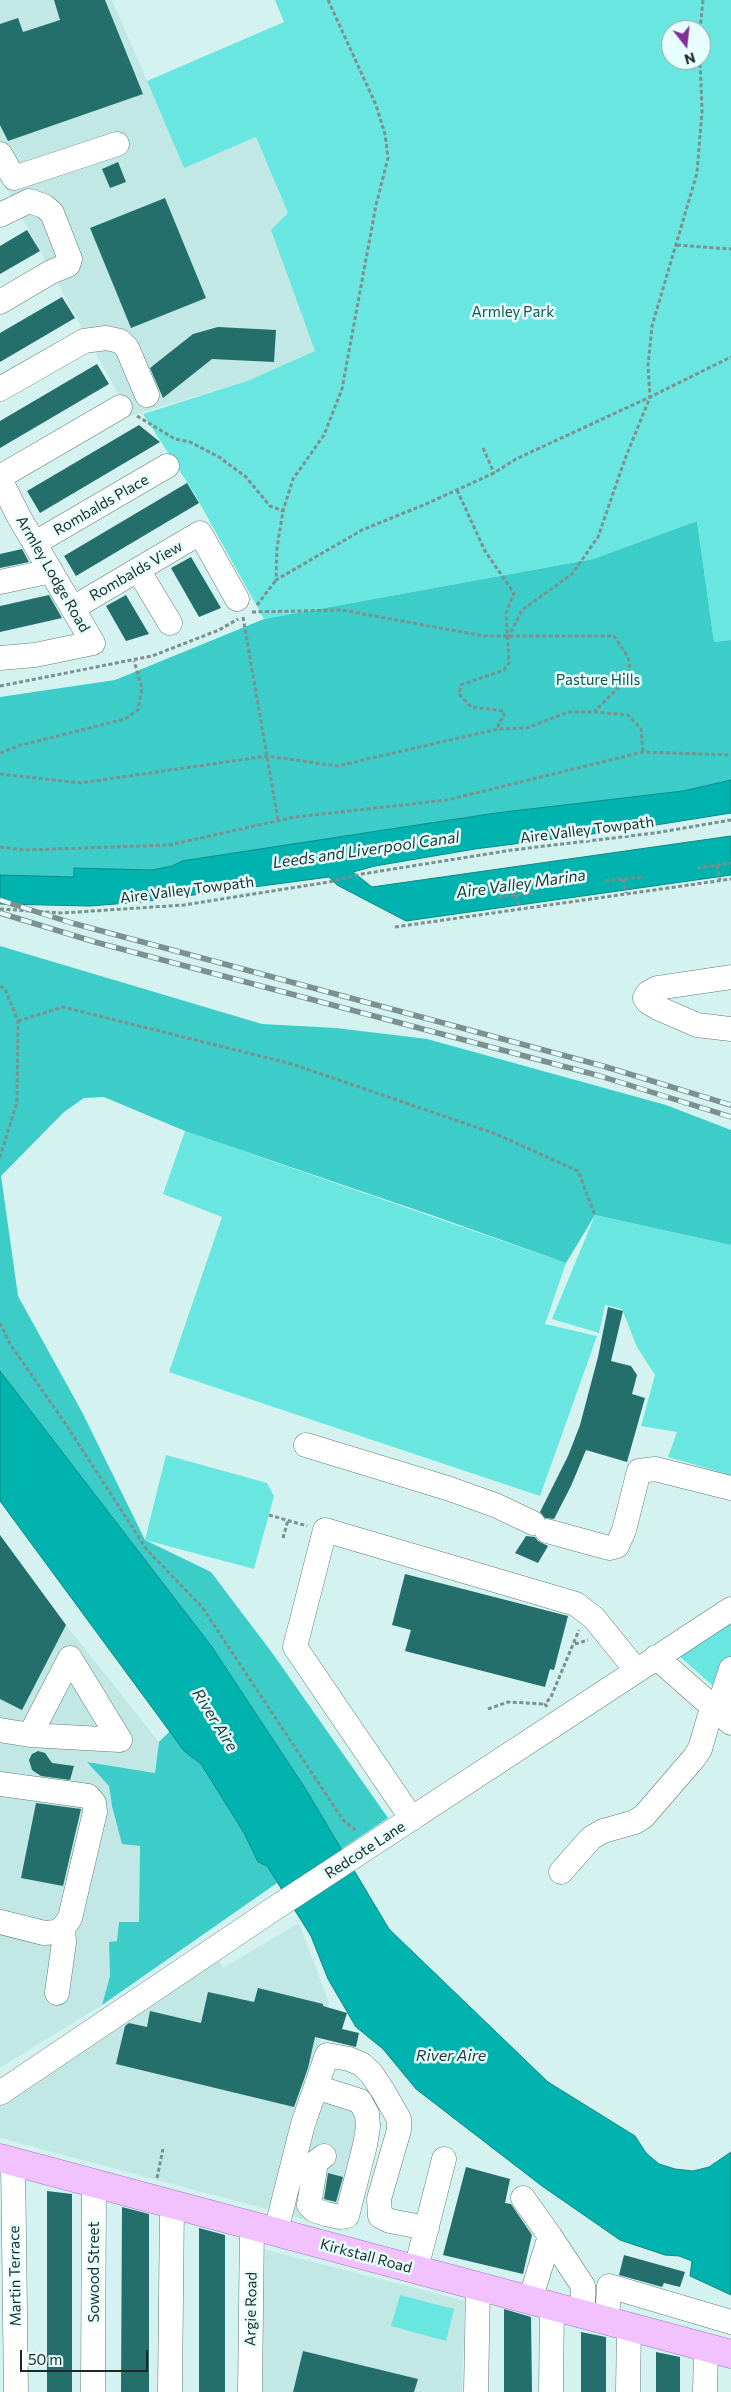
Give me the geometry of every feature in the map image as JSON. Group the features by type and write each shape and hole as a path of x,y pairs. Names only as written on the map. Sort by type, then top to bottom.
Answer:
{"main road":[{"name":"Kirkstall Road","path":"7,2159 718,2351"}],"street":[{"path":"0,154 14,178 117,144"},
{"path":"0,302 51,272 68,265 70,259 52,213 44,206 29,202 4,212"},
{"path":"0,390 84,341 106,338 120,341 127,348 147,395"},
{"path":"0,478 126,410"},
{"name":"Rombalds Place","path":"35,543 167,466"},
{"name":"Armley Lodge Road","path":"0,478 10,520 35,543 93,643 35,654 0,658"},
{"name":"Rombalds View","path":"73,608 200,533 243,609"},
{"path":"138,570 170,623"},
{"path":"0,582 51,571"},
{"path":"731,977 683,982 657,988 646,998 648,1002 658,1008 697,1025 731,1030"},
{"path":"306,1445 447,1488 495,1505 540,1527 609,1548 617,1546 624,1530 639,1471 655,1469 731,1488"},
{"path":"412,1819 295,1647 325,1530 576,1604 594,1618 636,1670"},
{"name":"Redcote Lane","path":"0,2093 272,1910 412,1819 551,1713 636,1670 731,1609"},
{"path":"656,1657 723,1716"},
{"path":"723,1716 721,1700 731,1669"},
{"path":"561,1872 591,1838 603,1831 635,1822 644,1816 694,1758 700,1748 708,1718 723,1716"},
{"path":"0,1730 30,1735"},
{"path":"0,1784 88,1796 94,1803 95,1812 70,1918 63,1928 56,1932 44,1934 0,1922"},
{"path":"57,1993 64,1942 63,1928"},
{"path":"324,2156 316,2162 310,2205 314,2210 340,2218 348,2216 365,2145 368,2127 367,2114 360,2101 319,2078 327,2055 350,2059 361,2064 371,2073 396,2111 399,2124 383,2182 378,2210 380,2216 390,2221 427,2228"},
{"name":"Argie Road","path":"250,2392 264,2228 319,2078"},
{"name":"Martin Terrace","path":"7,2159 16,2392"},
{"path":"416,2269 444,2159"},
{"name":"Sowood Street","path":"93,2392 94,2182"},
{"path":"523,2198 606,2320 628,2392"},
{"path":"163,2201 170,2392"},
{"path":"550,2236 541,2303 551,2392"},
{"path":"476,2392 478,2286"},
{"path":"606,2320 609,2286 731,2322"},
{"path":"705,2392 718,2351"}],"path":[{"path":"276,580 276,548 282,511 293,479 324,435 342,389 376,205 388,158 376,105 328,0"},
{"path":"701,20 703,0"},
{"path":"508,638 522,610 572,574 598,537 650,397 648,366 652,326 678,245 698,166 702,111 700,70"},
{"path":"678,245 731,249"},
{"path":"0,686 134,661 219,630 276,580 362,530 494,473 516,459 731,357"},
{"path":"126,410 175,439 196,444 219,456 246,477 270,506 282,511"},
{"path":"483,448 494,473"},
{"path":"457,490 485,551 514,593 506,612 508,663 504,670 461,685 460,694 471,707 504,711 504,717 499,722 498,729"},
{"path":"243,609 342,610 484,636 508,638 614,636 628,657 630,669 621,685 594,712"},
{"path":"243,609 278,820"},
{"path":"0,753 21,745 125,719 131,715 138,710 142,688 134,661"},
{"path":"0,774 81,783 266,756 337,766 498,729 527,728 568,712 594,712 628,716 641,729 643,752"},
{"path":"0,847 25,850 169,845 278,820 446,800 643,752 731,755"},
{"name":"Aire Valley Towpath","path":"0,909 62,913 184,905 512,850 655,833 731,820"},
{"path":"697,868 731,863"},
{"path":"717,865 720,880"},
{"path":"605,881 641,877"},
{"path":"623,879 626,893"},
{"path":"396,926 731,879"},
{"path":"498,897 534,893"},
{"path":"516,895 519,908"},
{"path":"0,986 5,989 18,1021 17,1102 0,1157"},
{"path":"18,1021 63,1007 292,1064 496,1134 578,1171 595,1214"},
{"path":"0,1323 10,1344 65,1422 147,1550 202,1607 343,1820 371,1845"},
{"path":"269,1515 325,1530"},
{"path":"283,1538 288,1520"},
{"path":"488,1709 508,1702 551,1713 551,1697 574,1644 585,1611"},
{"path":"163,2149 163,2201"}],"shaded area":[{"path":"0,0 112,0 184,167 256,137 288,213 271,230 315,351 247,381 130,416 0,177"},
{"path":"0,1535 66,1625 159,1742 155,1773 88,1762 109,1785 112,1806 140,1846 139,1922 117,1941 109,1942 110,1976 102,2005 0,2068"},
{"path":"299,1923 329,2003 313,2077 359,2090 382,2125 375,2126 348,2231 0,2138 0,2105 217,1958 223,1968"},
{"path":"263,2249 465,2301 462,2392 263,2392"}],"green space":[{"name":"Armley Park","path":"275,0 731,0 731,640 714,642 697,521 593,559 264,619 194,493 143,414 247,381 315,351 271,230 288,213 256,137 184,168 147,81 284,22"},
{"name":"Pasture Hills","path":"697,521 714,642 731,640 731,780 683,791 496,813 182,861 172,866 152,870 74,868 74,877 0,875 0,697 115,680 264,619 593,559"},
{"path":"0,946 262,1024 336,1028 427,1039 666,1105 731,1130 731,1245 595,1215 566,1263 185,1131 104,1097 84,1098 64,1112 1,1176 18,1296 82,1412 145,1540 211,1572 273,1654 388,1818 340,1850 305,1788 212,1647 0,1371"},
{"path":"185,1131 566,1263 545,1324 597,1336 540,1496 169,1372 222,1217 163,1194"},
{"path":"595,1215 731,1245 731,1475 668,1457 677,1432 641,1426 655,1375 637,1347 622,1309 605,1305 599,1333 552,1319"},
{"path":"166,1455 267,1483 274,1496 254,1569 145,1540"},
{"path":"731,1621 731,1702 677,1654"},
{"path":"170,1731 184,1751 201,1764 244,1833 258,1862 267,1866 277,1883 102,2005 110,1976 109,1942 117,1941 119,1922 139,1922 140,1846 122,1844 109,1786 87,1762 155,1773 159,1742"},
{"path":"400,2295 454,2309 446,2341 391,2326"}],"water":[{"path":"731,780 731,813 631,829 475,849 375,866 353,872 372,887 731,836 731,875 406,921 337,885 329,877 141,902 90,906 0,904 0,875 74,877 74,868 152,870 172,866 182,861 496,813 683,791"},
{"name":"River Aire","path":"0,1371 212,1647 305,1788 389,1929 548,2082 635,2136 646,2153 659,2164 675,2169 693,2171 709,2167 731,2152 731,2295 690,2276 692,2261 679,2256 665,2255 620,2240 542,2186 416,2089 383,2049 356,2027 328,1979 311,1936 267,1866 258,1862 244,1833 201,1764 184,1751 0,1501"}],"building":[{"path":"54,0 105,0 143,94 8,141 0,125 0,24 18,18 23,32 60,20"},
{"path":"118,162 126,182 110,188 102,169"},
{"path":"165,198 206,298 131,328 90,228"},
{"path":"27,230 40,251 0,274 0,246"},
{"path":"62,297 75,318 0,362 0,333"},
{"path":"218,327 276,330 274,362 212,359 163,398 150,368 193,334"},
{"path":"97,364 109,384 0,448 0,421"},
{"path":"139,425 160,442 40,513 27,491"},
{"path":"187,483 199,503 76,576 64,556"},
{"path":"22,549 29,562 0,568 0,554"},
{"path":"191,557 221,608 199,617 171,568"},
{"path":"49,595 62,618 0,632 0,606"},
{"path":"126,595 149,634 126,641 106,606"},
{"path":"608,1307 623,1311 611,1361 631,1366 637,1375 632,1394 645,1398 627,1462 586,1450 571,1486 554,1519 545,1518 540,1512 568,1456 580,1425 598,1357"},
{"path":"0,1535 66,1625 22,1710 0,1699"},
{"path":"526,1536 535,1537 538,1541 548,1546 538,1563 515,1553"},
{"path":"405,1574 568,1616 554,1670 550,1669 545,1687 405,1651 411,1630 392,1625"},
{"path":"38,1751 45,1753 52,1763 74,1766 70,1780 41,1776 32,1770 29,1760 32,1754"},
{"path":"36,1803 81,1809 63,1886 21,1878"},
{"path":"258,1988 323,2004 323,2006 347,2013 342,2029 359,2033 356,2047 315,2037 308,2068 294,2107 116,2064 125,2026 129,2023 147,2027 150,2011 201,2023 208,1992 254,2002"},
{"path":"466,2167 510,2179 505,2203 511,2204 532,2235 523,2274 443,2255"},
{"path":"328,2173 343,2177 336,2202 324,2199"},
{"path":"47,2191 72,2194 72,2392 47,2392"},
{"path":"122,2207 149,2214 149,2392 121,2392"},
{"path":"199,2228 225,2235 225,2392 199,2392"},
{"path":"624,2255 685,2272 680,2287 664,2283 662,2287 619,2275"},
{"path":"504,2309 531,2317 532,2392 504,2392"},
{"path":"581,2332 606,2337 606,2392 581,2392"},
{"path":"303,2351 418,2379 414,2392 293,2392"},
{"path":"656,2352 680,2357 680,2392 656,2392"}],"railway":[{"path":"0,900 72,923 603,1066 731,1105"},
{"path":"0,913 95,942 600,1076 731,1117"}],"water label":[{"name":"Leeds and Liverpool Canal","path":"366,850"},
{"name":"Aire Valley Marina","path":"521,884"}]}
